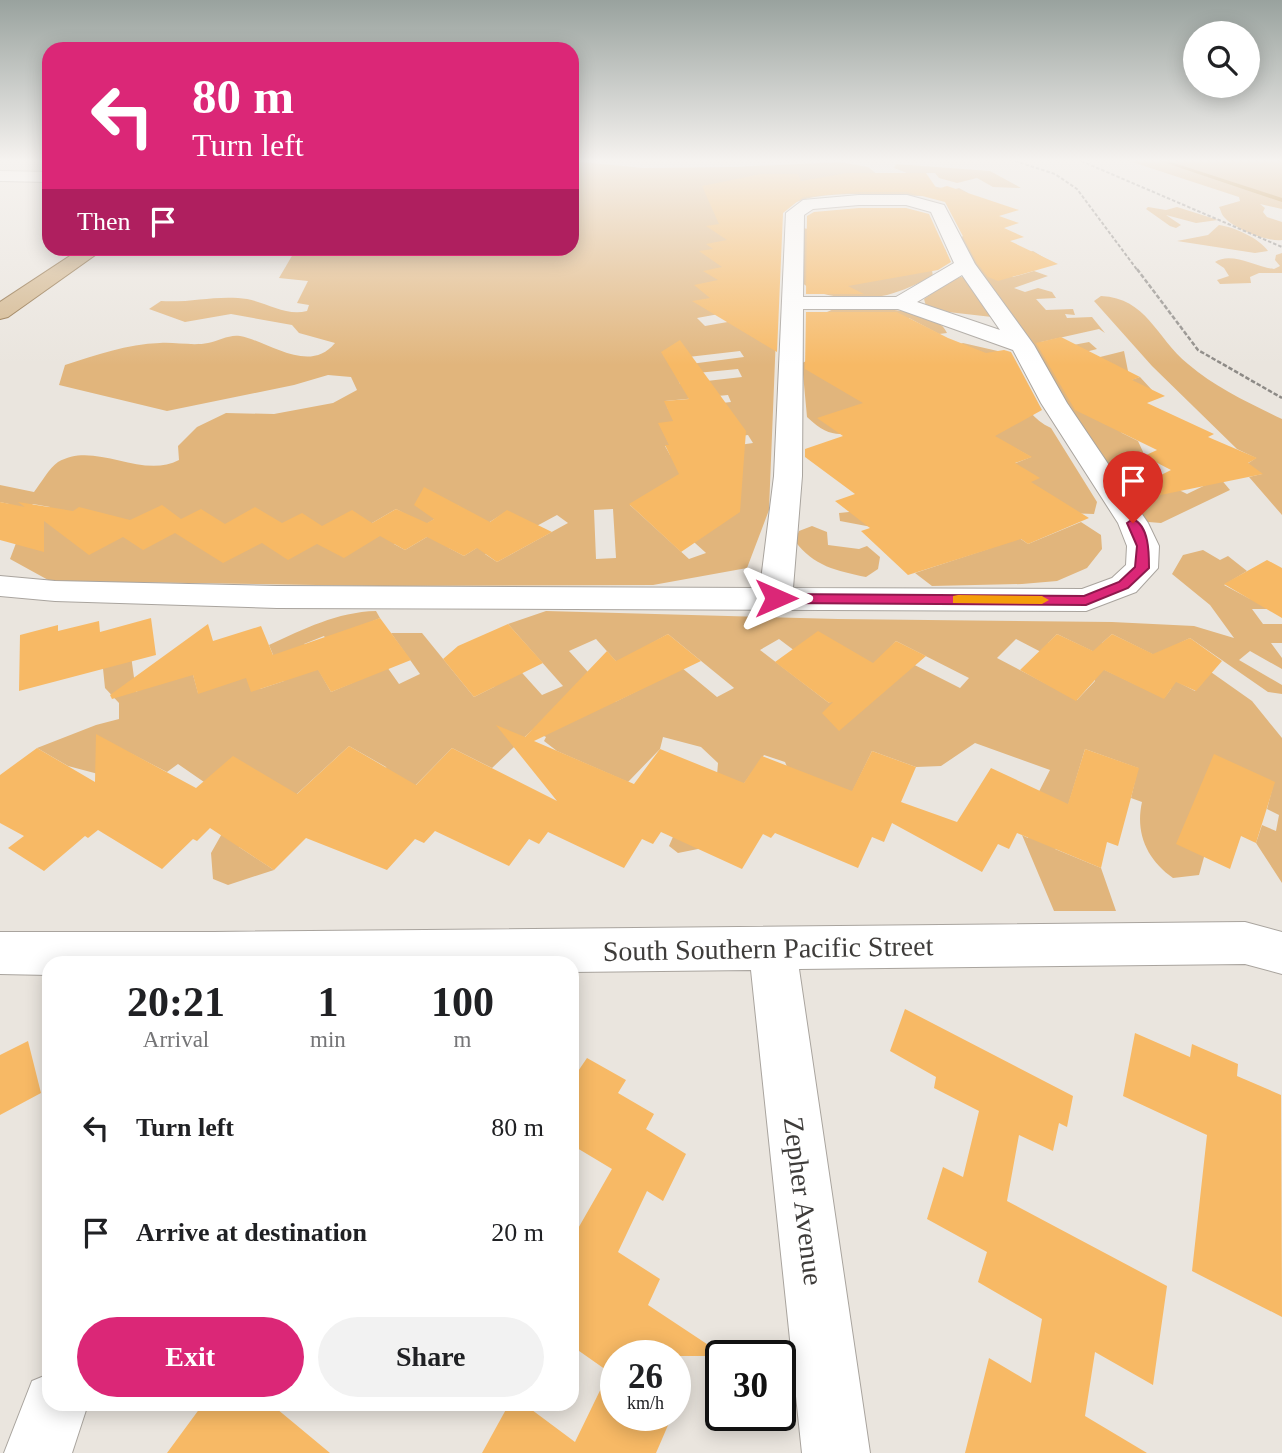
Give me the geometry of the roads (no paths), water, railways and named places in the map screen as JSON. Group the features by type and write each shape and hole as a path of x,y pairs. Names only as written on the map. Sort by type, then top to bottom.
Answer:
{"main road":[{"path":"0,312 84,256"}],"street":[{"path":"776,598 788,476 794,229"},
{"path":"0,586 55,592 276,597 1086,600 1124,585 1142,568 1143,546 1133,523 1054,403 1022,345 965,265 948,229"},
{"path":"900,303 965,265"},
{"path":"791,303 900,303 1022,345"},
{"name":"South Southern Pacific Street","path":"324,956 1245,943 1282,953"},
{"name":"Zepher Avenue","path":"772,948 836,1453"},
{"name":"South Southern Pacific Street","path":"0,953 127,956"},
{"path":"38,1453 53,1411"}]}
